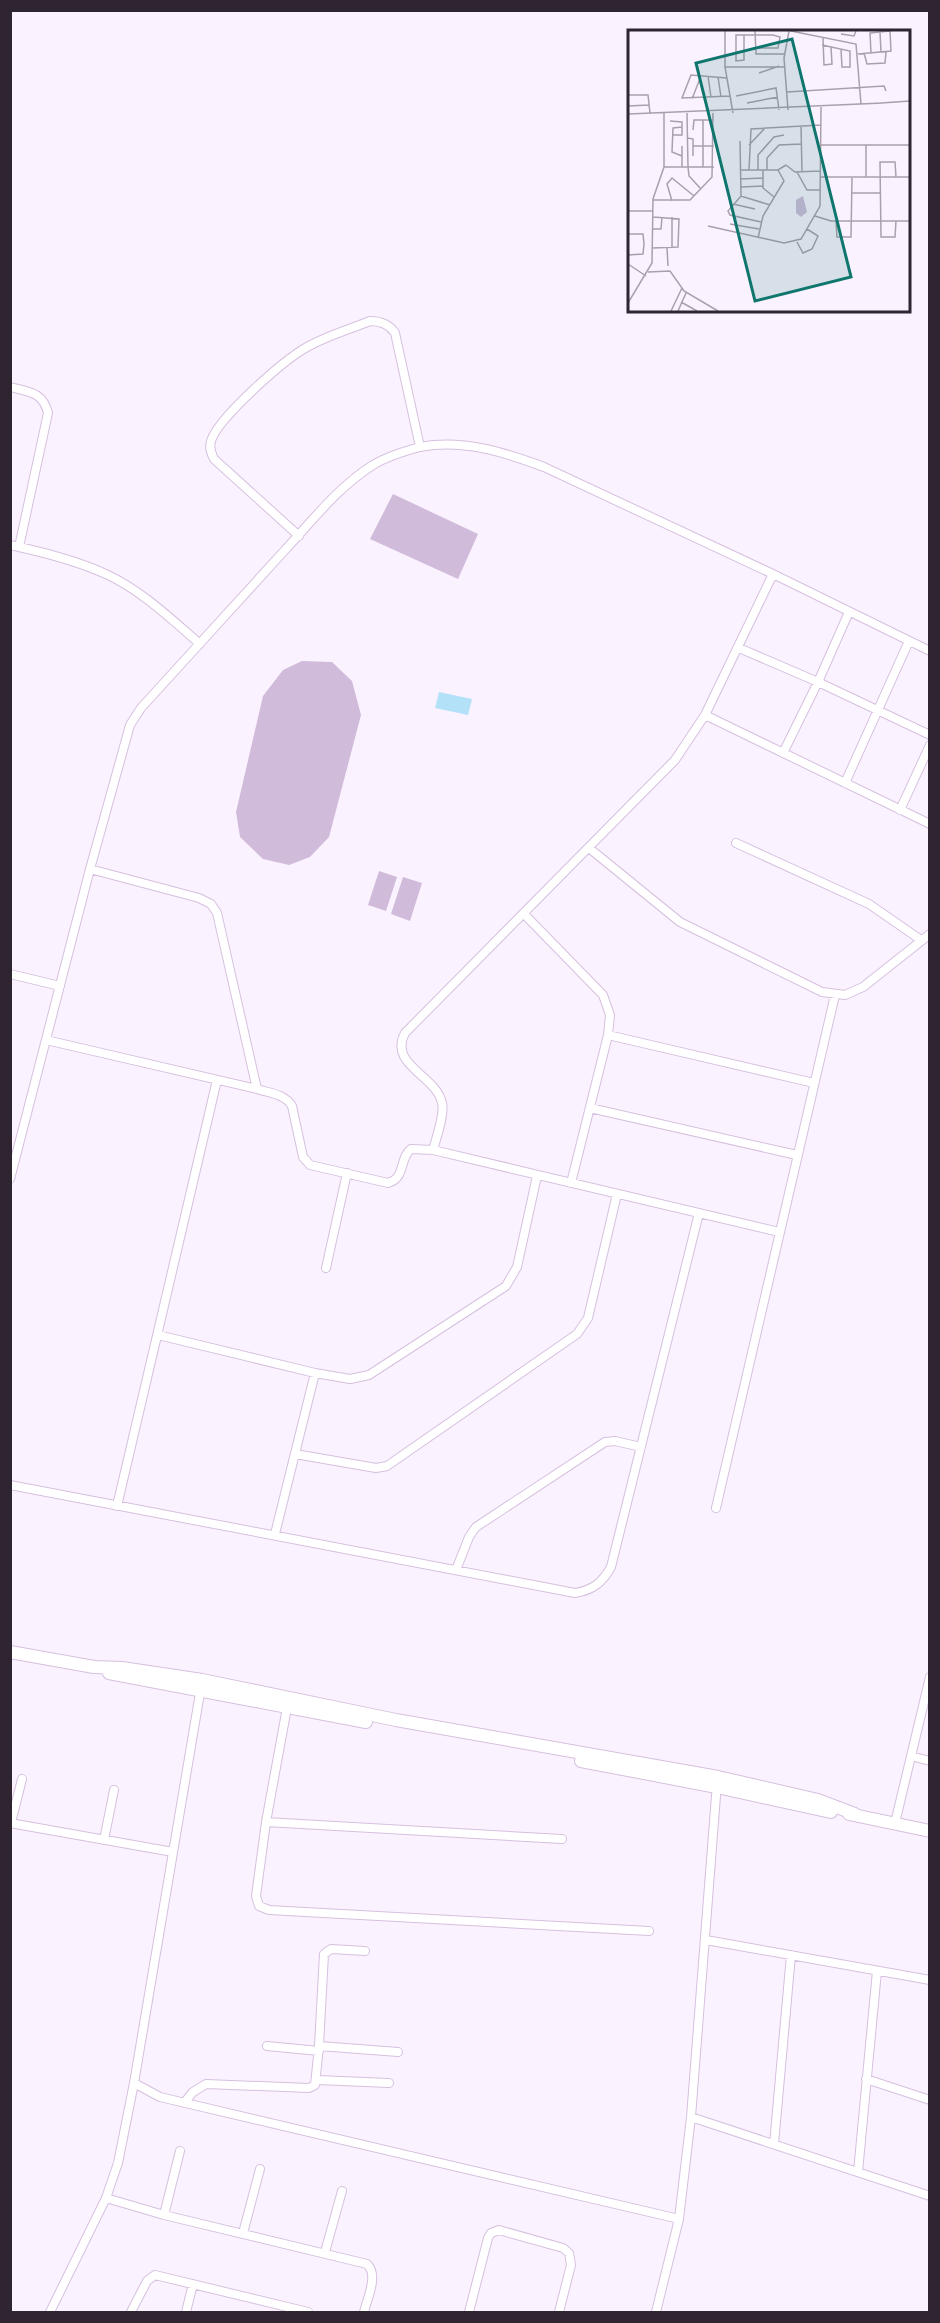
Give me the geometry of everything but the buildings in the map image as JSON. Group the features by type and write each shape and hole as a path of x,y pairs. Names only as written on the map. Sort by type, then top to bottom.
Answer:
{"main road":[{"path":"10,1652 94,1667 122,1668 288,1703 396,1720 718,1782 836,1805 855,1814 930,1831"}],"street":[{"path":"299,536 214,459 210,451 210,444 217,430 260,382 302,349 370,321 377,321 392,328 420,447"},
{"path":"10,387 36,395 46,402 48,413 15,546 108,575 151,602 200,644"},
{"path":"10,1179 90,869 130,725 141,708 299,536 347,485 374,464 420,447 456,445 475,446 519,458 554,472 773,574 930,651"},
{"path":"433,1150 443,1106 438,1093 401,1052 400,1044 405,1033 525,915 675,760 705,715 773,574"},
{"path":"783,753 849,612"},
{"path":"845,783 909,641"},
{"path":"739,648 818,682 930,735"},
{"path":"705,715 930,824"},
{"path":"900,810 930,745"},
{"path":"736,843 869,904 921,940"},
{"path":"590,848 680,922 822,992 845,995 863,987 930,934"},
{"path":"90,869 199,898 211,904 217,913 256,1089"},
{"path":"525,915 603,995 610,1015 608,1035 571,1183"},
{"path":"10,974 60,986"},
{"path":"716,1508 835,995"},
{"path":"608,1035 814,1083"},
{"path":"46,1040 256,1089 289,1100 305,1162 310,1165 388,1183 399,1177 406,1152 411,1149 433,1150 779,1232"},
{"path":"117,1506 159,1335 217,1080"},
{"path":"590,1108 797,1155"},
{"path":"326,1268 347,1173"},
{"path":"159,1335 315,1373 350,1379 369,1375 506,1286 517,1267 537,1176"},
{"path":"295,1454 376,1468 387,1466 577,1334 588,1318 617,1194"},
{"path":"10,1485 575,1593 588,1591 604,1579 611,1567 699,1214"},
{"path":"275,1534 315,1373"},
{"path":"456,1570 469,1537 476,1527 605,1442 641,1446"},
{"path":"895,1823 930,1677"},
{"path":"50,2313 106,2198 118,2163 134,2083 202,1686"},
{"path":"288,1703 266,1822 256,1901 264,1908 649,1930"},
{"path":"911,1756 930,1761"},
{"path":"22,1779 11,1823 173,1852"},
{"path":"656,2313 679,2219 692,2117 718,1782"},
{"path":"104,1840 114,1790"},
{"path":"266,1822 562,1839"},
{"path":"706,1940 930,1980"},
{"path":"184,2103 193,2091 206,2084 309,2088 315,2085 324,1954 331,1949 365,1951"},
{"path":"774,2144 791,1955"},
{"path":"858,2172 877,1971"},
{"path":"267,2046 398,2052"},
{"path":"866,2079 930,2100"},
{"path":"317,2080 389,2083"},
{"path":"134,2083 155,2095 184,2103 679,2219"},
{"path":"692,2117 929,2194"},
{"path":"164,2214 180,2151"},
{"path":"243,2233 260,2169"},
{"path":"325,2252 342,2191"},
{"path":"106,2198 362,2262 371,2267 372,2277 364,2313"},
{"path":"469,2313 488,2238 491,2233 499,2230 563,2248 569,2253 571,2265 559,2313"},
{"path":"131,2313 147,2281 152,2276 193,2284 277,2309 308,2313"},
{"path":"186,2313 193,2284"}],"shaded area":[{"path":"393,494 478,534 458,579 370,539"},
{"path":"302,661 332,662 352,681 361,715 329,837 310,857 289,865 263,859 240,837 236,812 263,696 283,670"},
{"path":"379,871 397,877 386,911 368,905"},
{"path":"403,877 422,883 410,921 391,914"}],"water":[{"path":"439,692 472,699 468,715 435,708"}]}
